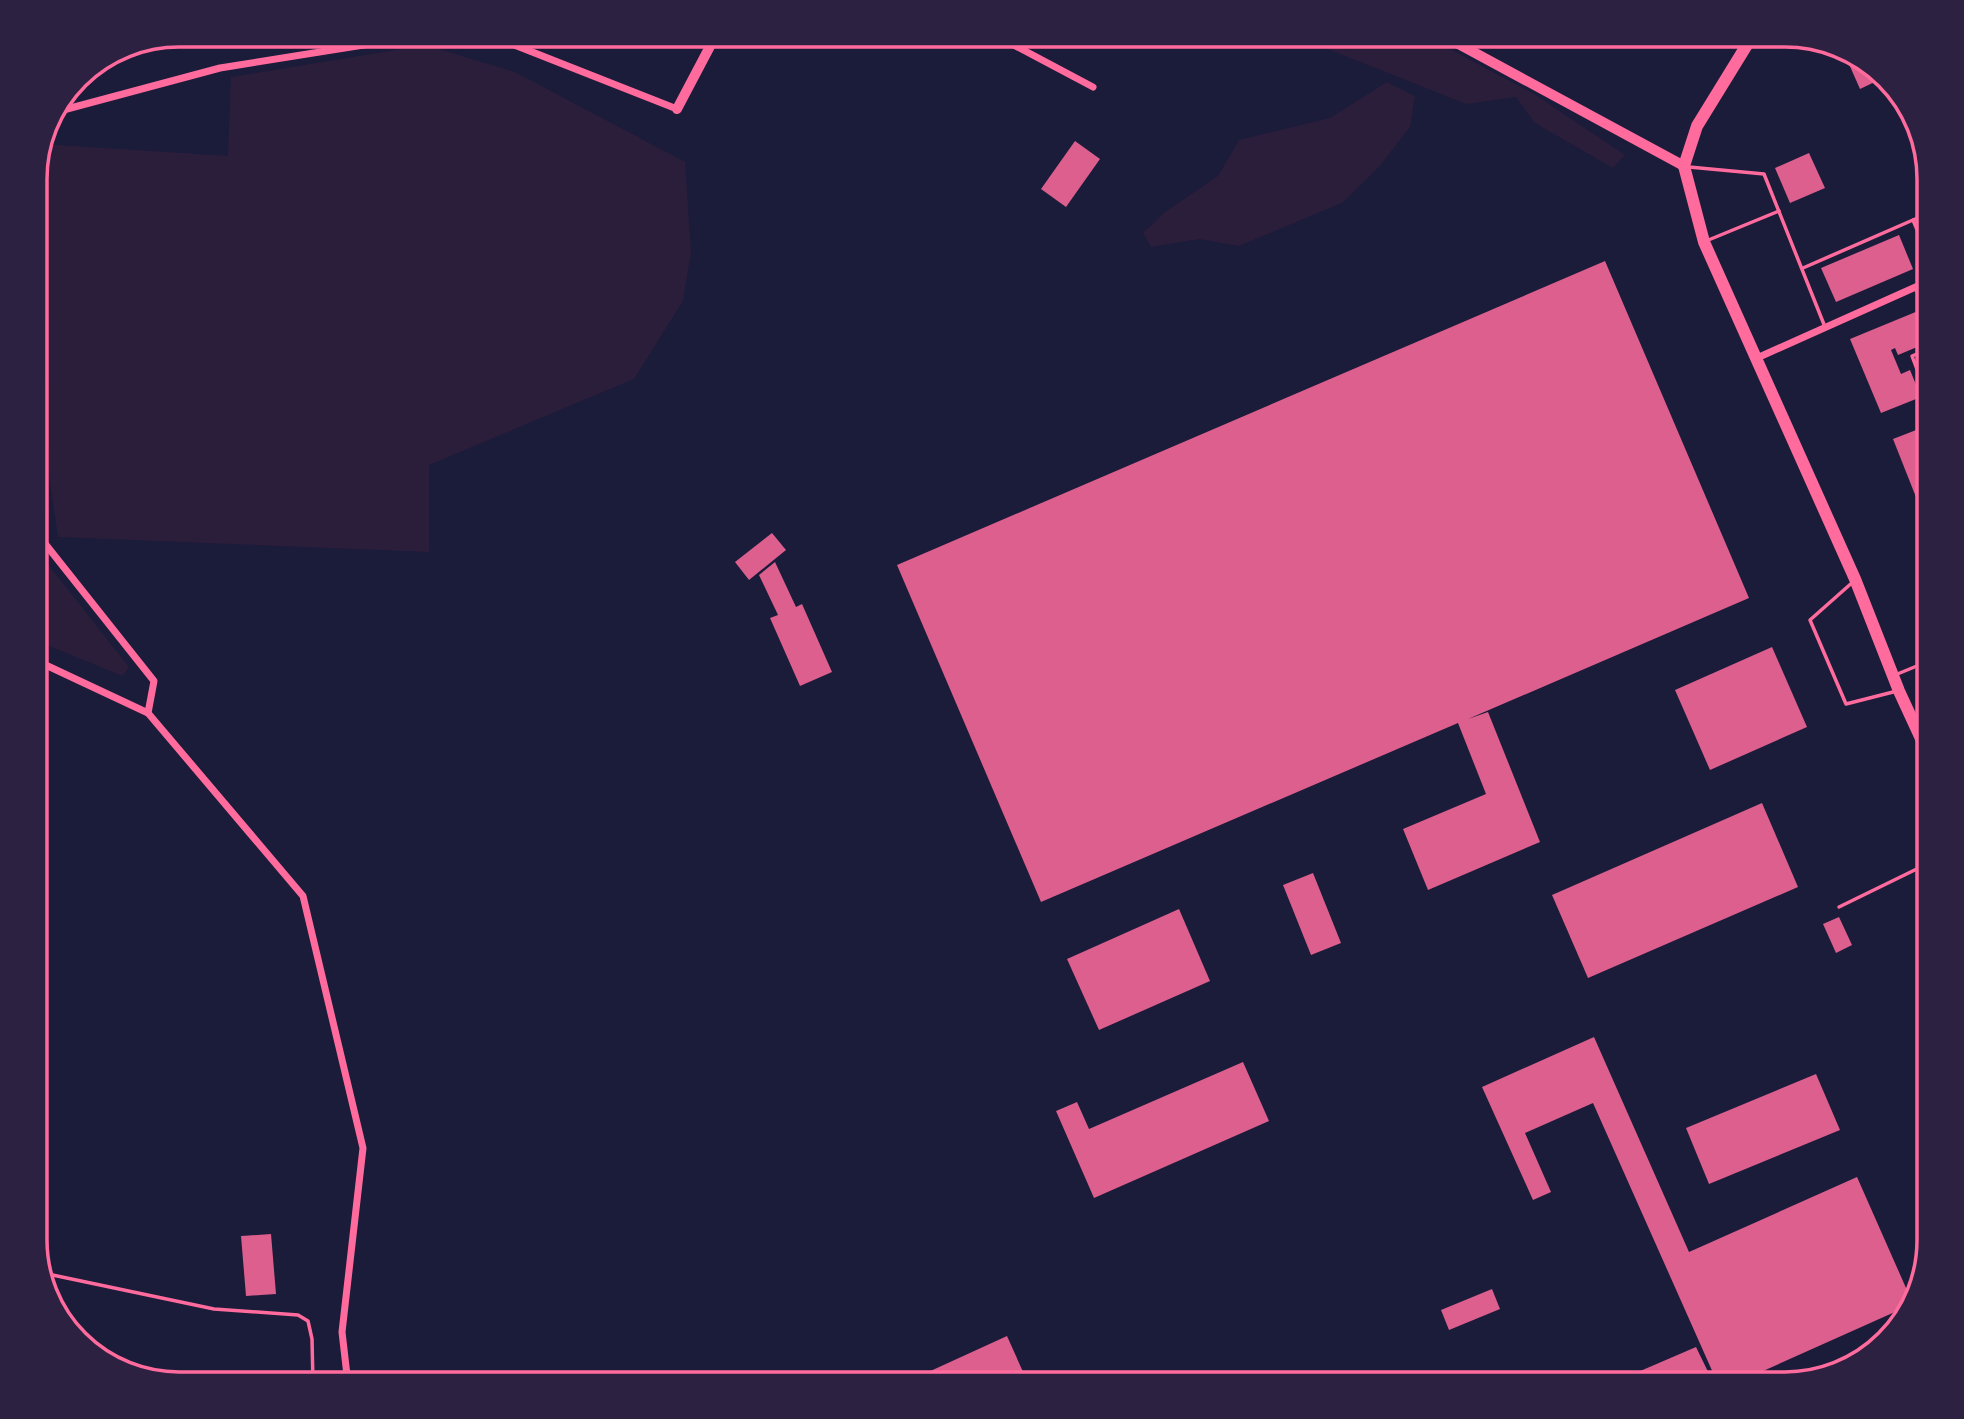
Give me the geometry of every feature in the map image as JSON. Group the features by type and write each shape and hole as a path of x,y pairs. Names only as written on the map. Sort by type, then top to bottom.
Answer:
{"main road":[{"path":"1746,47 1697,126 1684,166 1704,242 1855,579 1917,731"}],"street":[{"path":"1019,47 1093,87"},
{"path":"1465,47 1684,166"},
{"path":"68,109 220,68 350,48"},
{"path":"523,48 677,109 709,48"},
{"path":"1757,358 1915,287"},
{"path":"48,547 154,681 148,713"},
{"path":"48,666 148,713 303,896 363,1148 342,1332 347,1372"}],"lane":[{"path":"1684,166 1764,174 1825,327"},
{"path":"1704,242 1779,211"},
{"path":"1802,268 1917,218"},
{"path":"1913,220 1917,230"},
{"path":"1915,287 1917,292"},
{"path":"1917,354 1912,356 1917,369"},
{"path":"1855,579 1810,620 1846,704 1899,691"},
{"path":"1895,675 1917,666"},
{"path":"1839,907 1917,869"},
{"path":"52,1275 214,1309 298,1315 308,1321 312,1339 313,1372"}],"shaded area":[{"path":"1327,47 1447,47 1534,94 1625,155 1613,168 1535,123 1516,97 1466,104"},
{"path":"409,48 435,48 515,72 685,162 691,252 683,301 634,379 429,465 429,552 58,537 48,469 48,162 52,145 228,156 231,77"},
{"path":"1387,82 1415,96 1410,127 1379,167 1342,203 1239,246 1199,239 1151,247 1143,233 1165,212 1218,176 1239,140 1330,118"},
{"path":"48,564 129,667 122,676 48,645"}],"building":[{"path":"1849,65 1874,82 1860,89"},
{"path":"1075,141 1100,159 1066,207 1041,189"},
{"path":"1809,153 1825,188 1790,203 1775,168"},
{"path":"1899,235 1913,269 1836,302 1821,268"},
{"path":"1605,261 1749,598 1468,719 1488,712 1540,842 1428,890 1403,829 1486,794 1458,723 1041,902 897,565"},
{"path":"1917,311 1917,347 1898,355 1895,348 1891,350 1901,374 1910,370 1917,387 1917,399 1881,413 1850,339"},
{"path":"1917,430 1917,500 1893,439"},
{"path":"772,533 786,550 749,580 735,562"},
{"path":"775,562 796,607 802,604 832,672 800,686 770,618 778,615 759,575"},
{"path":"1772,647 1807,727 1710,770 1675,690"},
{"path":"1762,803 1798,887 1588,978 1552,895"},
{"path":"1313,873 1341,943 1311,955 1283,885"},
{"path":"1179,909 1210,981 1099,1030 1067,959"},
{"path":"1839,917 1852,945 1836,953 1823,924"},
{"path":"1594,1037 1689,1252 1857,1177 1907,1290 1899,1306 1895,1312 1761,1372 1713,1372 1593,1103 1525,1133 1551,1192 1533,1200 1482,1087"},
{"path":"1243,1062 1269,1121 1094,1198 1056,1111 1077,1102 1089,1129"},
{"path":"1816,1074 1840,1130 1709,1184 1686,1128"},
{"path":"271,1234 276,1294 246,1296 241,1236"},
{"path":"1492,1289 1500,1309 1449,1330 1441,1310"},
{"path":"1007,1336 1023,1372 928,1372"},
{"path":"1696,1347 1708,1372 1638,1372"}]}
